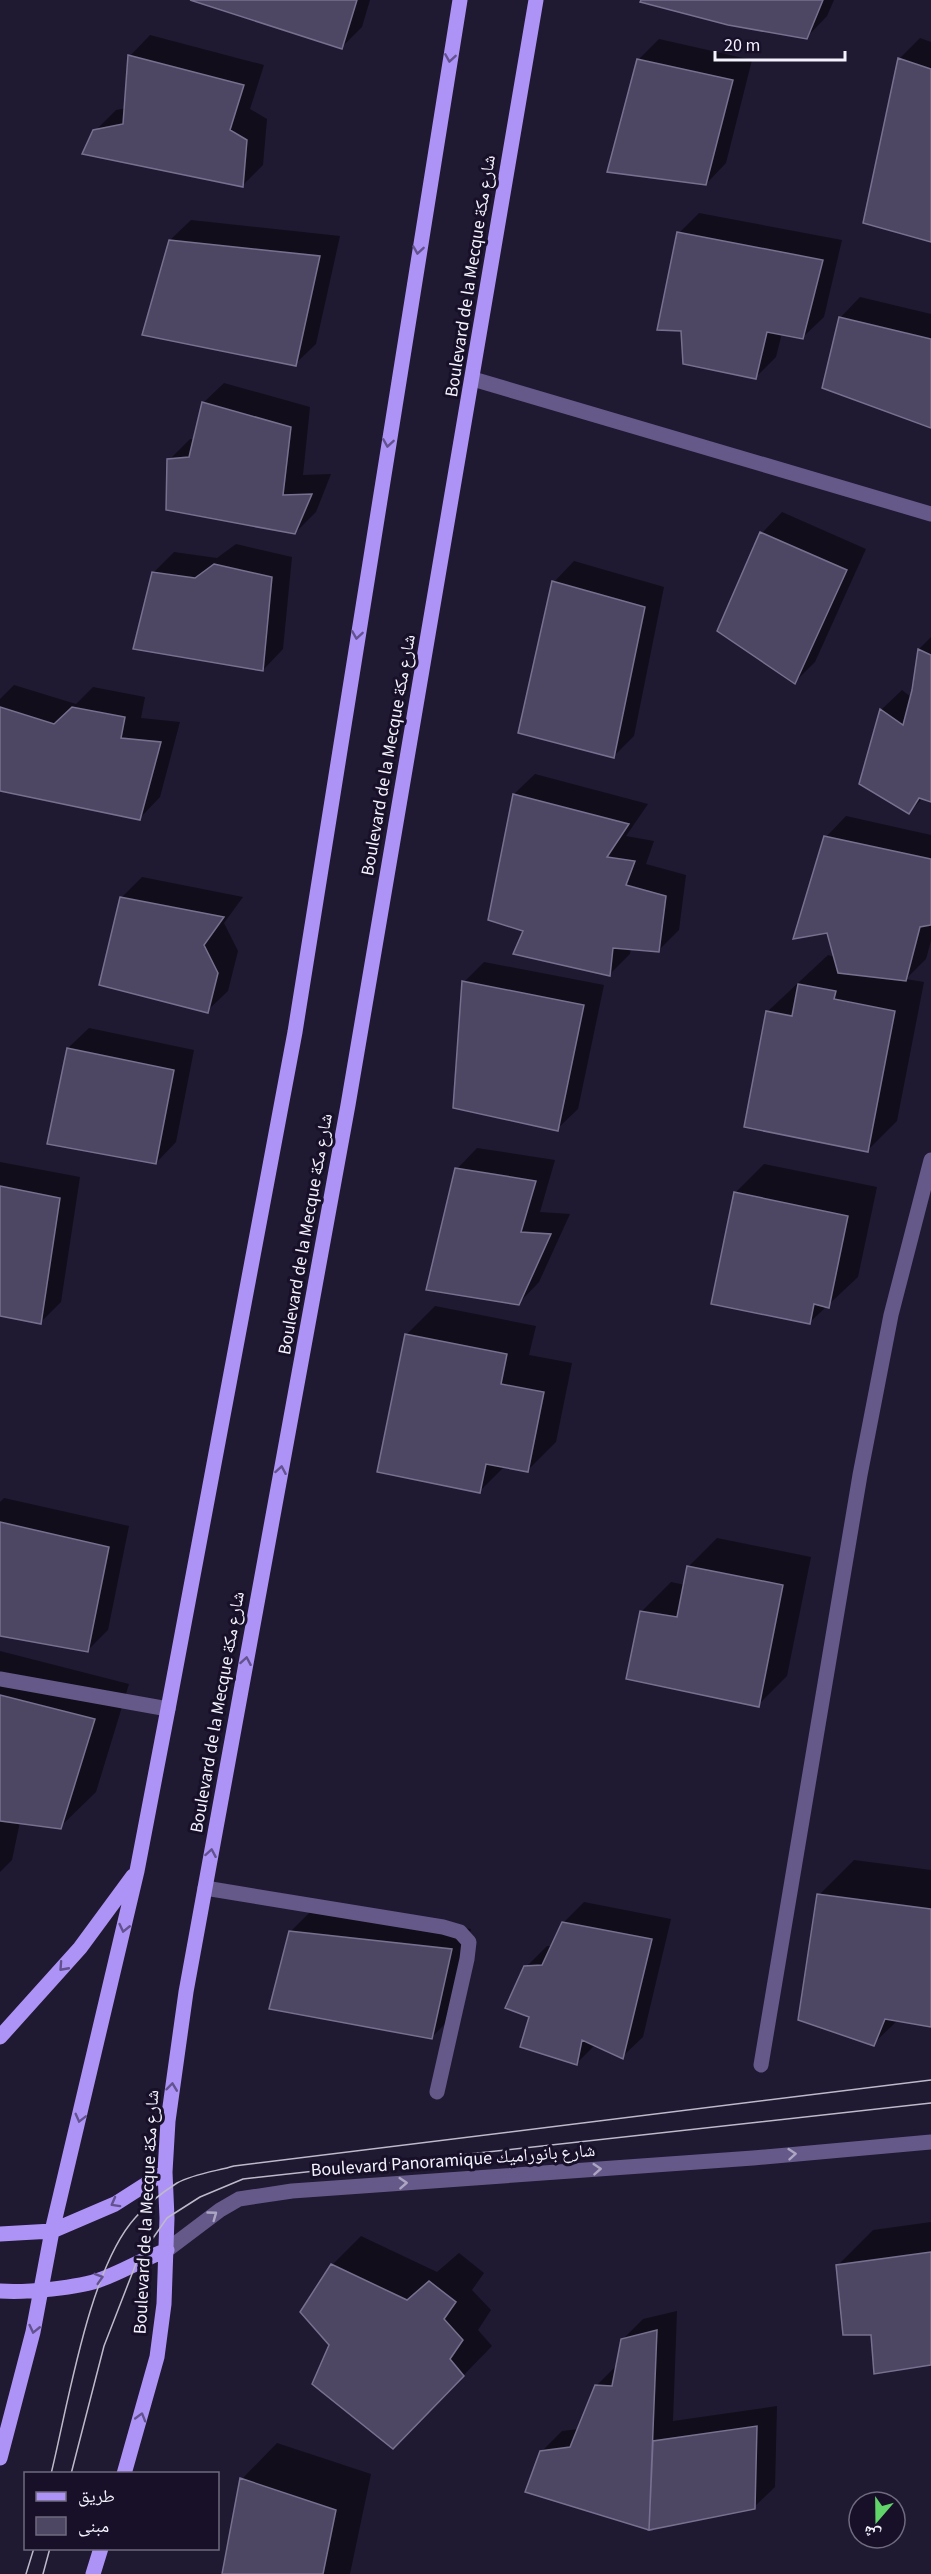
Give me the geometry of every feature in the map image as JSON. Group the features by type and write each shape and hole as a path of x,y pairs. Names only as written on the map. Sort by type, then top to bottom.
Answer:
{"main road":[{"path":"0,2458 43,2290 52,2231 137,1871 295,1032 460,0"},
{"name":"Boulevard de la Mecque شارع مكة","path":"125,2472 157,2357 164,2304 167,2250 165,2172 174,2073 205,1888 348,1105 536,0"},
{"path":"0,2037 80,1948 137,1871"},
{"path":"0,2234 52,2231 115,2204 165,2172"},
{"name":"Boulevard Panoramique شارع بانوراميك","path":"0,2291 43,2290 101,2279 167,2250"},
{"path":"93,2574 100,2550"}],"street":[{"path":"473,379 931,514"},
{"path":"761,2065 863,1464 891,1315 931,1160"},
{"path":"0,1679 168,1709"},
{"path":"205,1888 432,1925 460,1932 469,1942 467,1959 437,2092"},
{"name":"Boulevard Panoramique شارع بانوراميك","path":"167,2250 238,2199 292,2191 753,2158 931,2142"}],"building":[{"path":"190,0 357,0 342,49"},
{"path":"641,0 823,0 807,39 728,25 640,2"},
{"path":"128,55 244,85 230,130 247,140 243,187 82,154 93,130 123,124"},
{"path":"898,58 931,69 931,242 863,223"},
{"path":"637,59 733,80 706,185 607,172"},
{"path":"677,232 823,260 803,339 767,332 756,379 683,364 681,331 657,330"},
{"path":"169,240 320,256 296,366 142,335"},
{"path":"839,317 931,339 931,428 822,388"},
{"path":"202,402 291,427 283,495 312,494 295,534 166,510 167,459 189,457"},
{"path":"760,532 847,570 795,684 717,631"},
{"path":"214,564 272,577 263,671 133,649 152,572 195,578"},
{"path":"552,581 645,607 614,758 518,733"},
{"path":"918,649 931,655 931,802 919,798 909,814 859,784 880,709 903,725 912,690"},
{"path":"0,707 54,724 72,707 125,717 121,738 161,742 140,820 0,791"},
{"path":"513,794 629,824 607,857 635,861 626,885 666,896 659,952 613,948 610,976 513,954 523,931 488,920"},
{"path":"824,836 931,859 931,925 920,927 906,981 838,973 827,933 793,939"},
{"path":"120,897 224,917 204,945 218,973 208,1013 99,985"},
{"path":"462,981 584,1005 558,1131 453,1108"},
{"path":"798,984 836,991 834,999 895,1011 868,1152 744,1127 766,1011 792,1016"},
{"path":"67,1048 174,1070 156,1164 47,1144"},
{"path":"455,1168 536,1181 521,1232 551,1234 519,1305 426,1290"},
{"path":"0,1186 60,1198 41,1324 0,1316"},
{"path":"734,1192 848,1216 829,1308 814,1304 810,1324 711,1304"},
{"path":"405,1334 507,1354 501,1384 544,1392 528,1472 486,1464 480,1493 377,1472"},
{"path":"0,1522 109,1547 88,1652 0,1636"},
{"path":"687,1566 783,1585 759,1707 626,1679 640,1611 677,1617"},
{"path":"0,1695 95,1719 61,1829 0,1821"},
{"path":"817,1894 931,1909 931,2027 885,2019 874,2046 798,2020"},
{"path":"562,1922 652,1939 623,2059 582,2040 577,2065 520,2047 529,2017 505,2008 524,1966 542,1965"},
{"path":"289,1931 452,1949 432,2039 269,2009"},
{"path":"931,2252 931,2365 874,2374 871,2335 843,2335 836,2265"},
{"path":"331,2264 407,2300 429,2281 456,2302 444,2319 463,2340 450,2359 464,2376 393,2449 312,2384 329,2345 300,2312"},
{"path":"657,2330 649,2530 525,2492 540,2451 570,2447 595,2385 612,2386 621,2339"},
{"path":"757,2426 755,2509 649,2530 653,2441"},
{"path":"240,2478 336,2510 323,2574 222,2574"}],"tram line":[{"path":"51,2472 82,2339 105,2270 119,2241 135,2218 155,2199 183,2180 234,2166 931,2080"},
{"path":"72,2472 104,2346 137,2261 167,2218 200,2197 243,2179 931,2103"},
{"path":"26,2574 33,2550"},
{"path":"43,2574 49,2550"}]}
